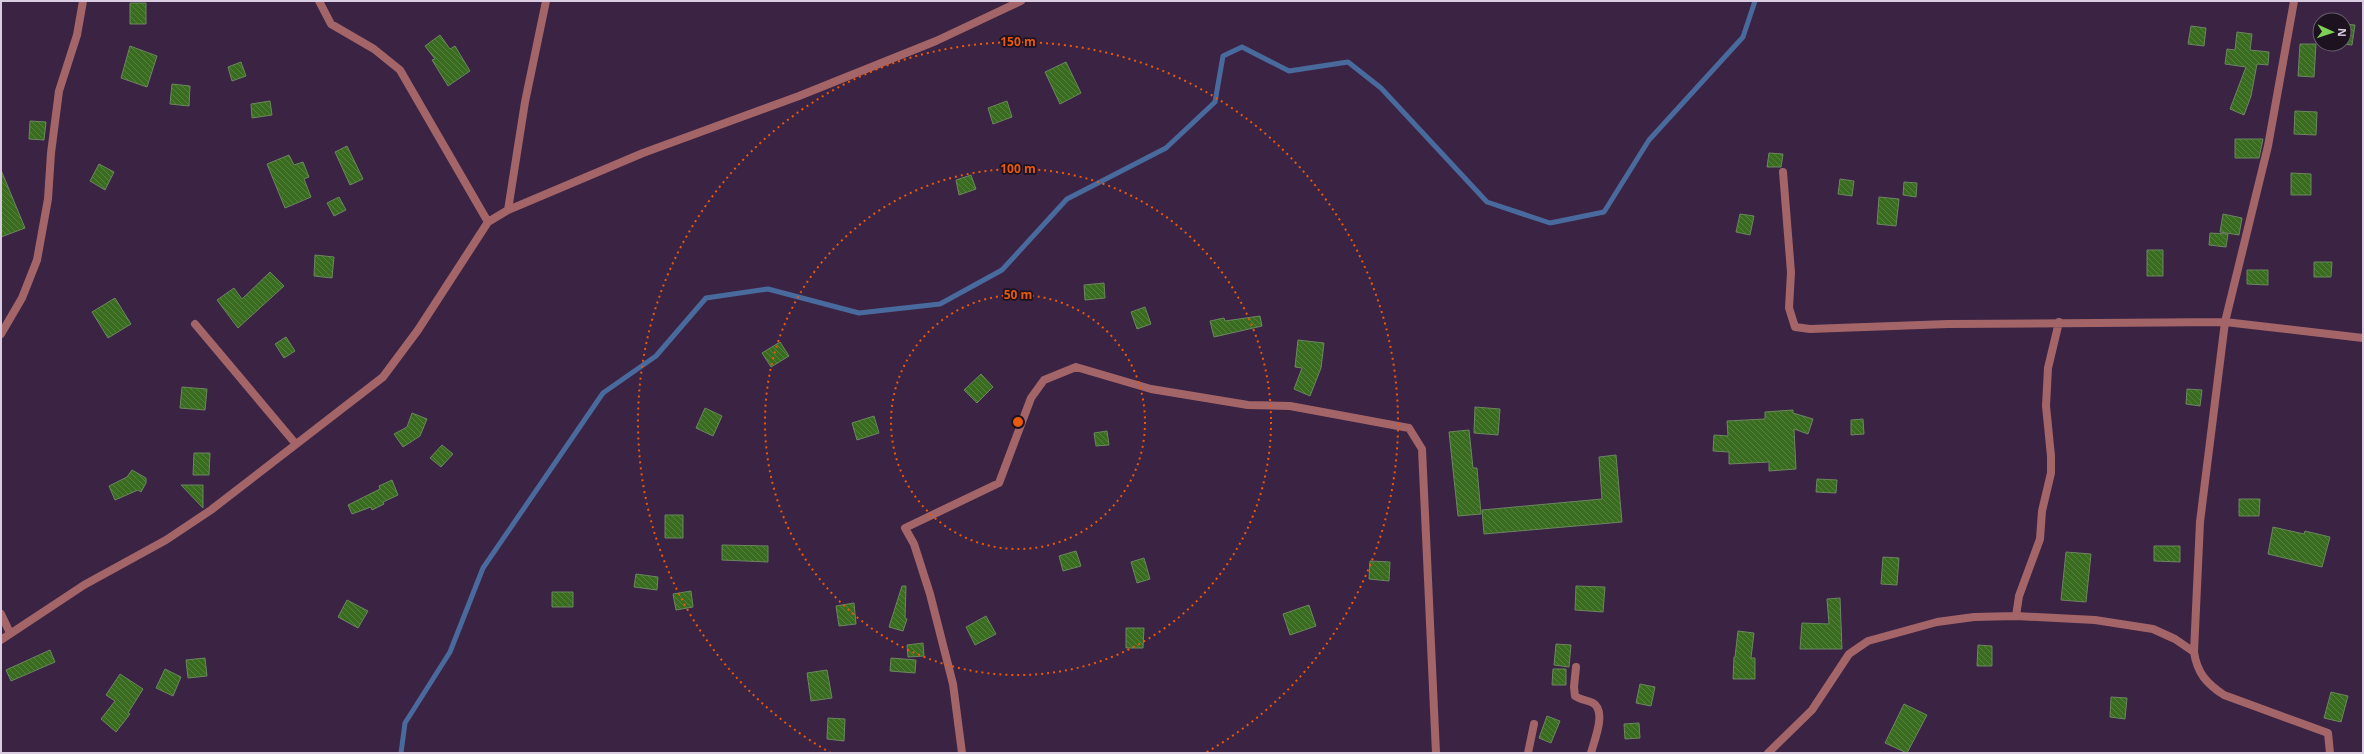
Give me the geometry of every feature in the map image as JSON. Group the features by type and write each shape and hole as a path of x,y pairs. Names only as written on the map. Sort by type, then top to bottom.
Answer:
{"street":[{"path":"1,334 22,298 37,260 48,199 51,153 59,91 77,35 83,1"},
{"path":"319,1 331,24 374,49 400,70 488,222"},
{"path":"508,210 525,102 546,1"},
{"path":"1,640 84,585 166,540 211,510 294,443 383,377 418,330 488,222 508,210 643,153 799,96 936,41 1021,1"},
{"path":"2294,1 2268,146 2225,322 2200,522 2194,652 2196,665 2211,687 2224,695 2328,733 2330,753"},
{"path":"1783,172 1791,272 1789,308 1795,327 1810,329 2059,322 2225,322 2363,338"},
{"path":"2016,616 2019,596 2040,539 2042,511 2050,473 2051,456 2046,406 2048,368 2059,322"},
{"path":"194,324 294,443"},
{"path":"962,753 953,684 930,594 914,544 905,528 999,483 1031,398 1044,380 1076,367 1151,389 1248,405 1290,406 1409,428 1422,449 1436,753"},
{"path":"1,614 10,633"},
{"path":"1768,753 1812,710 1849,654 1868,641 1937,622 1974,617 2016,616 2095,620 2153,629 2175,639 2194,652"},
{"path":"1576,667 1575,696 1593,703 1599,710 1600,718 1591,753"},
{"path":"1528,753 1534,724"}],"building":[{"path":"130,3 146,3 146,24 130,24"},
{"path":"2352,25 2355,25 2352,45"},
{"path":"2191,26 2206,28 2204,46 2188,44"},
{"path":"2237,32 2252,34 2250,50 2269,52 2268,65 2257,64 2251,96 2244,115 2230,109 2246,67 2225,64 2227,49 2235,50"},
{"path":"440,35 450,49 455,46 470,71 448,86 432,60 435,59 425,46"},
{"path":"2300,44 2312,44 2312,52 2316,52 2314,77 2298,76"},
{"path":"130,46 157,56 147,87 121,78"},
{"path":"241,62 246,76 232,81 228,67"},
{"path":"1066,62 1081,93 1060,104 1045,72"},
{"path":"172,84 190,86 189,106 170,104"},
{"path":"270,101 272,115 252,118 251,104"},
{"path":"1007,101 1012,117 993,124 988,108"},
{"path":"2295,111 2317,112 2316,135 2294,134"},
{"path":"30,121 46,122 44,140 29,139"},
{"path":"2235,139 2263,139 2259,158 2235,158"},
{"path":"347,146 363,179 350,185 335,152"},
{"path":"1769,153 1783,154 1781,167 1767,167"},
{"path":"289,155 294,165 303,162 309,177 304,179 311,197 285,208 267,164"},
{"path":"99,164 114,172 105,190 90,181"},
{"path":"1,170 25,228 1,237"},
{"path":"2291,173 2311,174 2311,195 2291,195"},
{"path":"971,175 976,189 959,195 956,180"},
{"path":"1840,179 1854,181 1852,196 1838,194"},
{"path":"1904,182 1917,183 1916,197 1903,195"},
{"path":"339,197 346,210 334,216 327,203"},
{"path":"1879,197 1899,199 1896,226 1877,224"},
{"path":"1740,214 1754,216 1750,235 1736,232"},
{"path":"2223,214 2242,218 2239,235 2220,232"},
{"path":"2210,233 2228,234 2226,247 2209,245"},
{"path":"2147,250 2163,250 2163,276 2147,276"},
{"path":"315,255 334,257 332,278 314,276"},
{"path":"2314,262 2332,262 2331,277 2314,277"},
{"path":"2247,270 2268,270 2268,285 2247,284"},
{"path":"270,272 284,286 238,328 217,300 234,288 242,299"},
{"path":"1104,283 1105,298 1085,300 1084,285"},
{"path":"115,298 131,324 108,338 92,312"},
{"path":"1145,307 1151,324 1137,329 1131,312"},
{"path":"1260,316 1262,326 1214,337 1210,321 1224,318 1225,321"},
{"path":"286,337 295,351 284,358 275,344"},
{"path":"1298,340 1324,343 1321,368 1310,396 1294,389 1302,368 1295,367"},
{"path":"780,342 789,356 771,367 762,353"},
{"path":"981,374 993,387 977,403 964,390"},
{"path":"182,387 207,389 205,410 180,408"},
{"path":"2187,389 2202,390 2200,406 2186,404"},
{"path":"1475,407 1500,409 1498,435 1474,433"},
{"path":"705,408 722,416 713,436 696,428"},
{"path":"1793,410 1793,413 1813,419 1808,434 1794,429 1796,469 1769,471 1769,462 1729,464 1729,452 1713,451 1714,435 1728,436 1727,421 1765,419 1765,412"},
{"path":"412,413 427,419 420,436 403,447 394,434 407,427"},
{"path":"874,416 879,433 857,440 852,423"},
{"path":"1863,419 1864,434 1851,435 1851,420"},
{"path":"1469,430 1473,468 1477,468 1481,514 1458,516 1449,432"},
{"path":"1107,431 1109,445 1096,446 1094,433"},
{"path":"442,445 453,454 441,467 430,458"},
{"path":"194,453 210,453 209,475 193,475"},
{"path":"1616,455 1622,522 1484,534 1482,510 1602,499 1599,457"},
{"path":"132,470 146,478 146,483 141,492 138,490 115,500 109,486 127,477"},
{"path":"1817,479 1837,480 1836,493 1816,492"},
{"path":"392,480 398,495 383,502 384,504 372,510 371,507 352,514 348,505 380,489 379,486"},
{"path":"181,485 203,485 203,508"},
{"path":"2239,499 2260,499 2259,516 2239,516"},
{"path":"665,515 683,515 683,538 665,538"},
{"path":"2273,527 2304,534 2305,531 2330,537 2322,567 2268,554"},
{"path":"722,545 768,546 768,562 722,560"},
{"path":"2154,546 2180,546 2180,562 2154,561"},
{"path":"1076,551 1081,566 1063,571 1059,556"},
{"path":"2066,552 2091,554 2086,602 2061,600"},
{"path":"1883,557 1899,558 1897,585 1881,584"},
{"path":"1144,558 1150,579 1137,583 1131,562"},
{"path":"1370,561 1390,562 1389,581 1369,579"},
{"path":"636,574 658,577 657,590 634,587"},
{"path":"902,586 906,586 905,618 907,619 903,631 889,627"},
{"path":"1576,586 1605,587 1603,612 1575,610"},
{"path":"691,591 693,607 676,610 673,594"},
{"path":"552,592 573,592 573,607 552,607"},
{"path":"1840,598 1842,649 1800,649 1802,623 1829,624 1827,599"},
{"path":"347,600 368,611 358,628 338,617"},
{"path":"854,603 856,624 839,626 836,606"},
{"path":"1309,605 1316,626 1290,635 1283,614"},
{"path":"986,616 996,634 975,645 966,627"},
{"path":"1126,628 1144,628 1143,648 1126,648"},
{"path":"1738,631 1754,633 1751,658 1755,658 1755,679 1733,679 1734,657"},
{"path":"923,643 924,656 908,657 907,645"},
{"path":"1556,644 1571,645 1569,667 1554,665"},
{"path":"1978,645 1992,646 1992,666 1977,666"},
{"path":"50,650 55,662 11,681 6,670"},
{"path":"205,658 207,676 188,678 186,660"},
{"path":"891,658 916,660 915,673 890,671"},
{"path":"165,669 181,677 173,696 156,688"},
{"path":"1553,669 1566,669 1566,685 1552,685"},
{"path":"827,670 832,698 811,701 807,673"},
{"path":"120,674 143,689 128,713 130,714 116,732 101,719 115,701 106,695"},
{"path":"1640,684 1655,687 1651,706 1636,703"},
{"path":"2331,692 2348,696 2341,722 2324,718"},
{"path":"2111,697 2127,698 2125,719 2110,717"},
{"path":"1904,704 1927,715 1907,753 1885,743"},
{"path":"1547,716 1560,721 1551,743 1539,738"},
{"path":"828,718 845,719 844,741 827,739"},
{"path":"1639,723 1640,738 1625,739 1624,724"}],"waterway":[{"path":"401,753 405,723 450,652 483,568 603,393 656,356 706,298 768,289 859,313 940,304 1002,270 1067,199 1166,148 1215,102 1223,56 1242,47 1289,71 1348,62 1381,88 1487,202 1550,223 1604,212 1649,140 1743,37 1755,1"}]}
